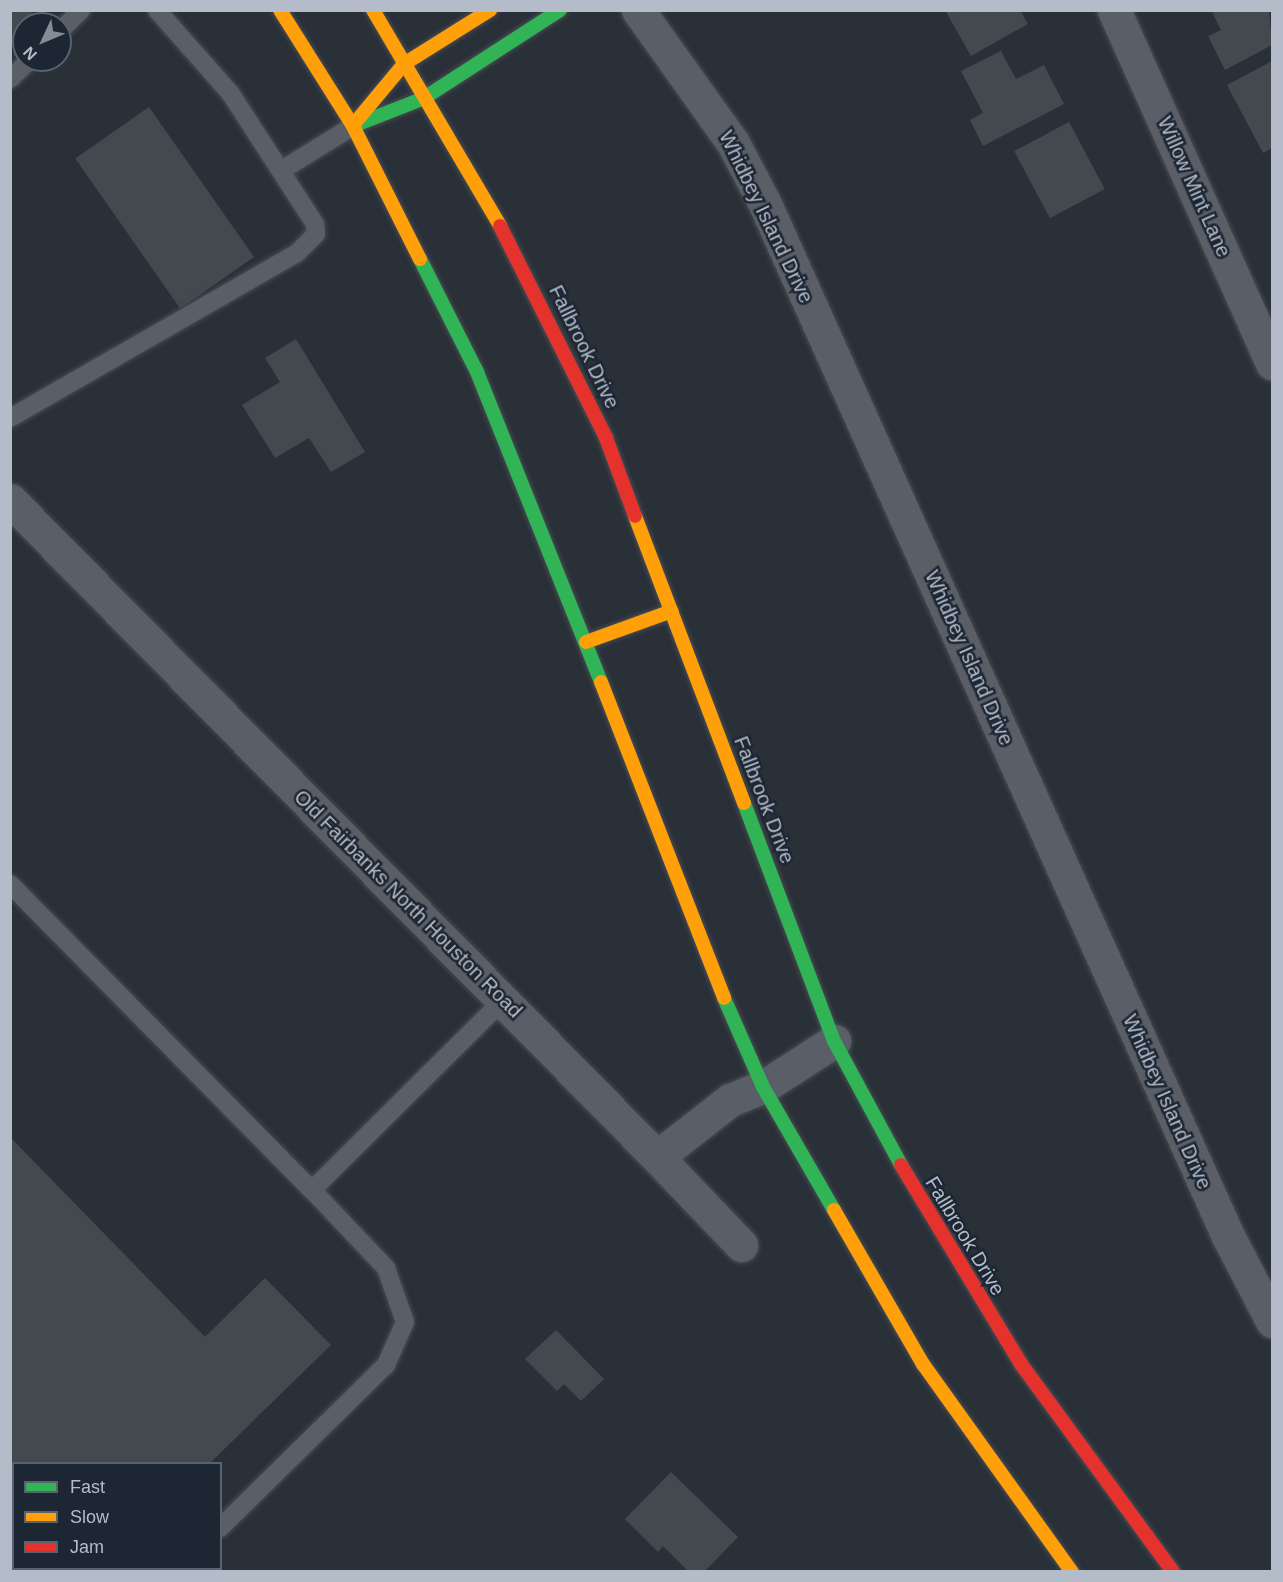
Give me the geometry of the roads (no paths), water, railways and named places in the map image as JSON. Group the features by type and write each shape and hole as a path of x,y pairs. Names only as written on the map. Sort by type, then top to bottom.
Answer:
{"main road":[{"path":"280,10 353,126 477,372 586,642 683,903 764,1087 922,1364 1072,1572"},
{"name":"Fallbrook Drive","path":"373,10 524,266 606,438 834,1041 950,1253 1021,1364 1173,1572"},
{"path":"353,126 404,64 490,10"},
{"path":"353,126 424,98 560,10"},
{"path":"586,642 672,611"}],"street":[{"name":"Whidbey Island Drive","path":"638,10 733,143 765,204 1223,1225 1272,1321"},
{"name":"Willow Mint Lane","path":"1114,10 1272,363"},
{"name":"Old Fairbanks North Houston Road","path":"10,500 741,1245"},
{"path":"657,1157 730,1100 764,1087 834,1041"}],"lane":[{"path":"10,418 310,243 315,224 282,170 231,94 157,10"},
{"path":"282,170 353,126"},
{"path":"10,884 386,1268 405,1322 386,1365 222,1526"},
{"path":"312,1190 503,1000"}]}
